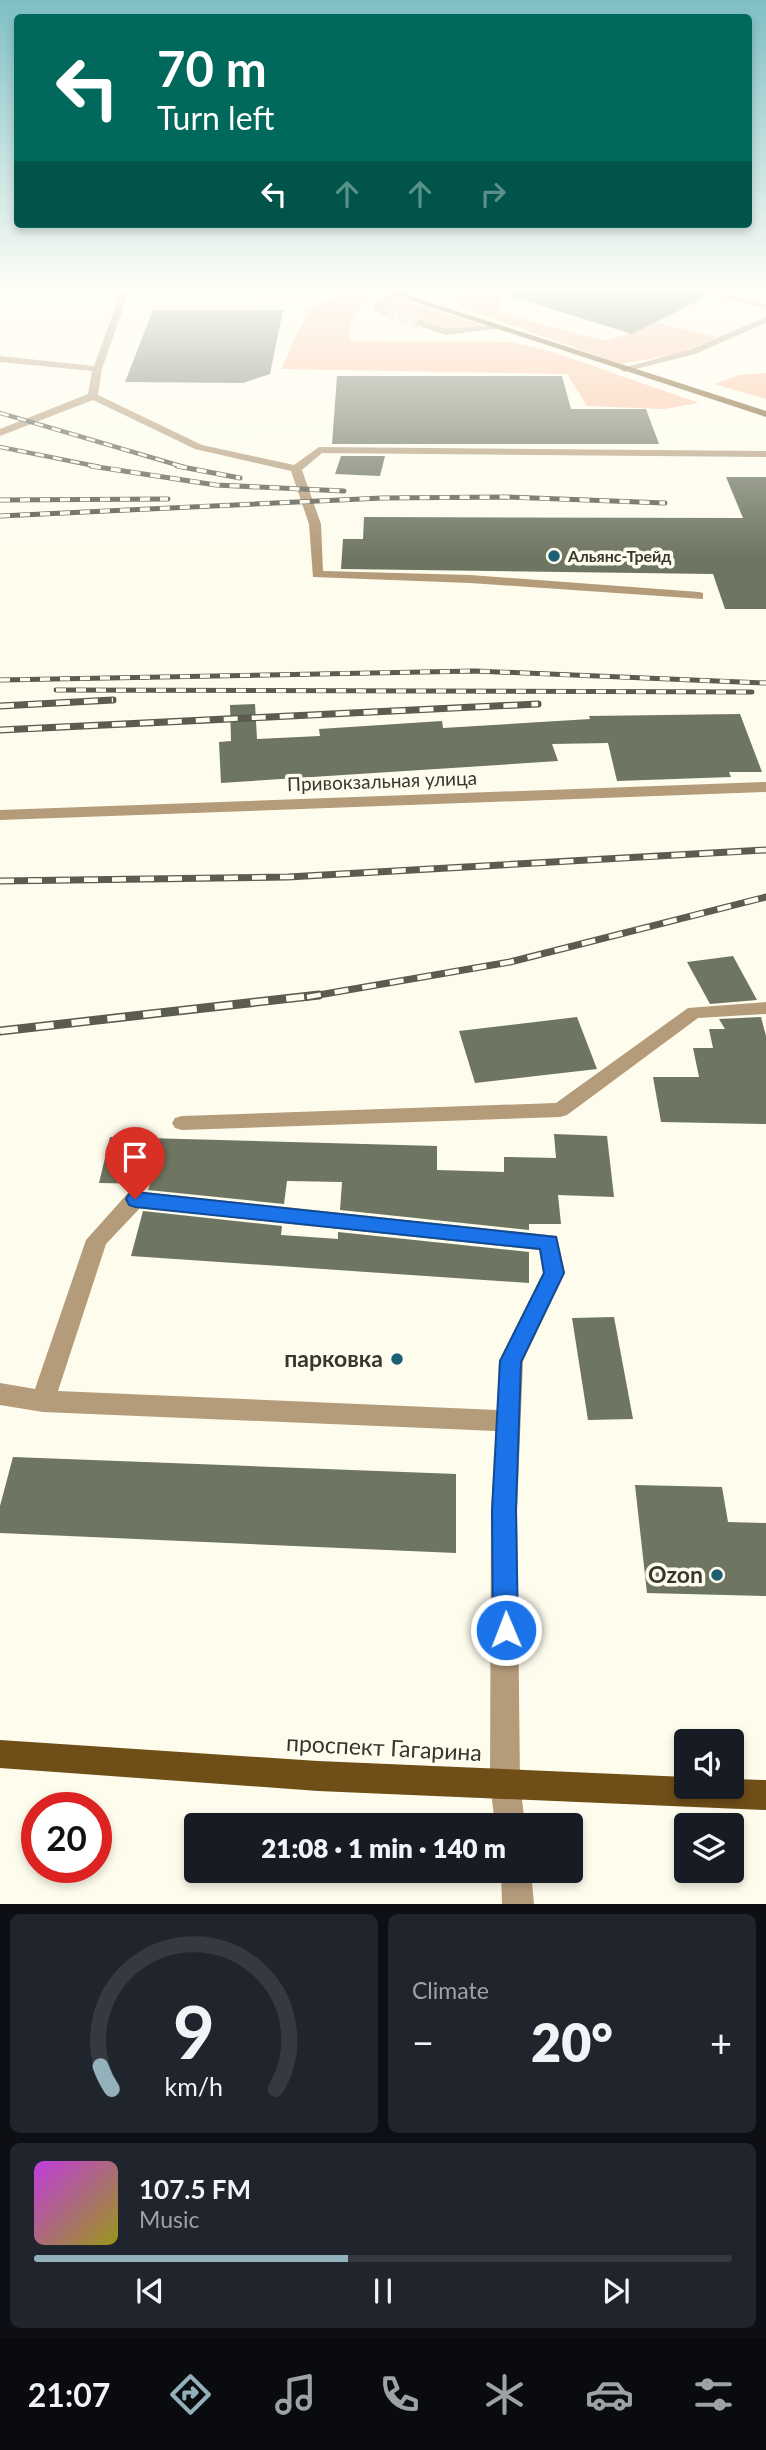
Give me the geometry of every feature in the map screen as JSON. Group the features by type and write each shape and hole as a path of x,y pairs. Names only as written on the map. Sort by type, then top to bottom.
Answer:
{"main road":[{"path":"658,380 766,414"},
{"name":"проспект Гагарина","path":"0,1754 318,1776 766,1795"}],"street":[{"path":"93,396 95,380"},
{"path":"0,433 93,396 199,447 296,469"},
{"path":"296,469 319,450 766,454"},
{"path":"296,469 315,524 317,574 470,579 699,596"},
{"name":"Привокзальная улица","path":"0,815 766,787"},
{"path":"182,1123 560,1110 694,1012 766,1009"},
{"path":"43,1401 97,1240 135,1199 549,1242 554,1273 510,1361 504,1510 505,1783 509,1813"},
{"path":"0,1394 43,1401 508,1421"},
{"path":"517,1883 518,1904"}],"shaded area":[{"path":"571,380 633,380 699,403 664,409 587,406"},
{"path":"726,380 766,380 766,399 714,384"}],"building":[{"path":"126,380 252,380 243,383 125,382"},
{"path":"337,380 563,380 571,409 646,409 659,444 332,444"},
{"path":"341,456 385,456 380,476 335,474"},
{"name":"Альянс-Трейд","path":"726,477 766,477 766,609 725,609 713,574 341,569 343,539 363,539 364,517 743,518"},
{"path":"255,704 257,739 320,736 319,729 442,721 443,728 590,719 589,716 740,714 762,772 729,772 731,777 617,781 608,743 552,744 558,761 221,783 219,742 231,741 230,705"},
{"path":"733,956 757,1000 710,1004 687,962"},
{"path":"577,1017 597,1069 475,1083 459,1031"},
{"path":"761,1017 766,1036 766,1124 661,1122 653,1077 699,1077 693,1048 713,1048 709,1029 725,1029 719,1019"},
{"path":"554,1134 607,1136 614,1197 558,1195 561,1224 529,1224 529,1230 340,1210 342,1182 287,1181 284,1204 148,1190 150,1184 99,1183 110,1137 437,1146 437,1170 504,1172 504,1157 556,1158"},
{"path":"143,1211 282,1226 281,1235 338,1239 338,1232 529,1252 529,1283 131,1256"},
{"path":"614,1317 633,1419 588,1420 572,1318"},
{"path":"13,1457 456,1474 456,1553 0,1533 0,1506"},
{"path":"635,1485 722,1487 728,1522 766,1523 766,1596 647,1593"}],"railway":[{"path":"0,413 184,467"},
{"path":"0,447 100,467"},
{"path":"91,466 216,485 344,491"},
{"path":"177,466 240,478"},
{"path":"0,516 382,498 505,497 665,503"},
{"path":"0,500 168,499"},
{"path":"0,680 475,671 766,683"},
{"path":"56,690 752,692"},
{"path":"0,706 113,700"},
{"path":"0,730 538,704"},
{"path":"0,881 288,877 766,850"},
{"path":"318,995 510,962 766,897"},
{"path":"0,1031 318,995"},
{"path":"307,997 318,995"}],"place":[{"name":"Альянс-Трейд","path":"554,556"},
{"name":"парковка","path":"397,1359"},
{"name":"Ozon","path":"717,1575"}],"route":[{"path":"135,1199 549,1242 554,1273 510,1361 504,1510 506,1630"}]}
